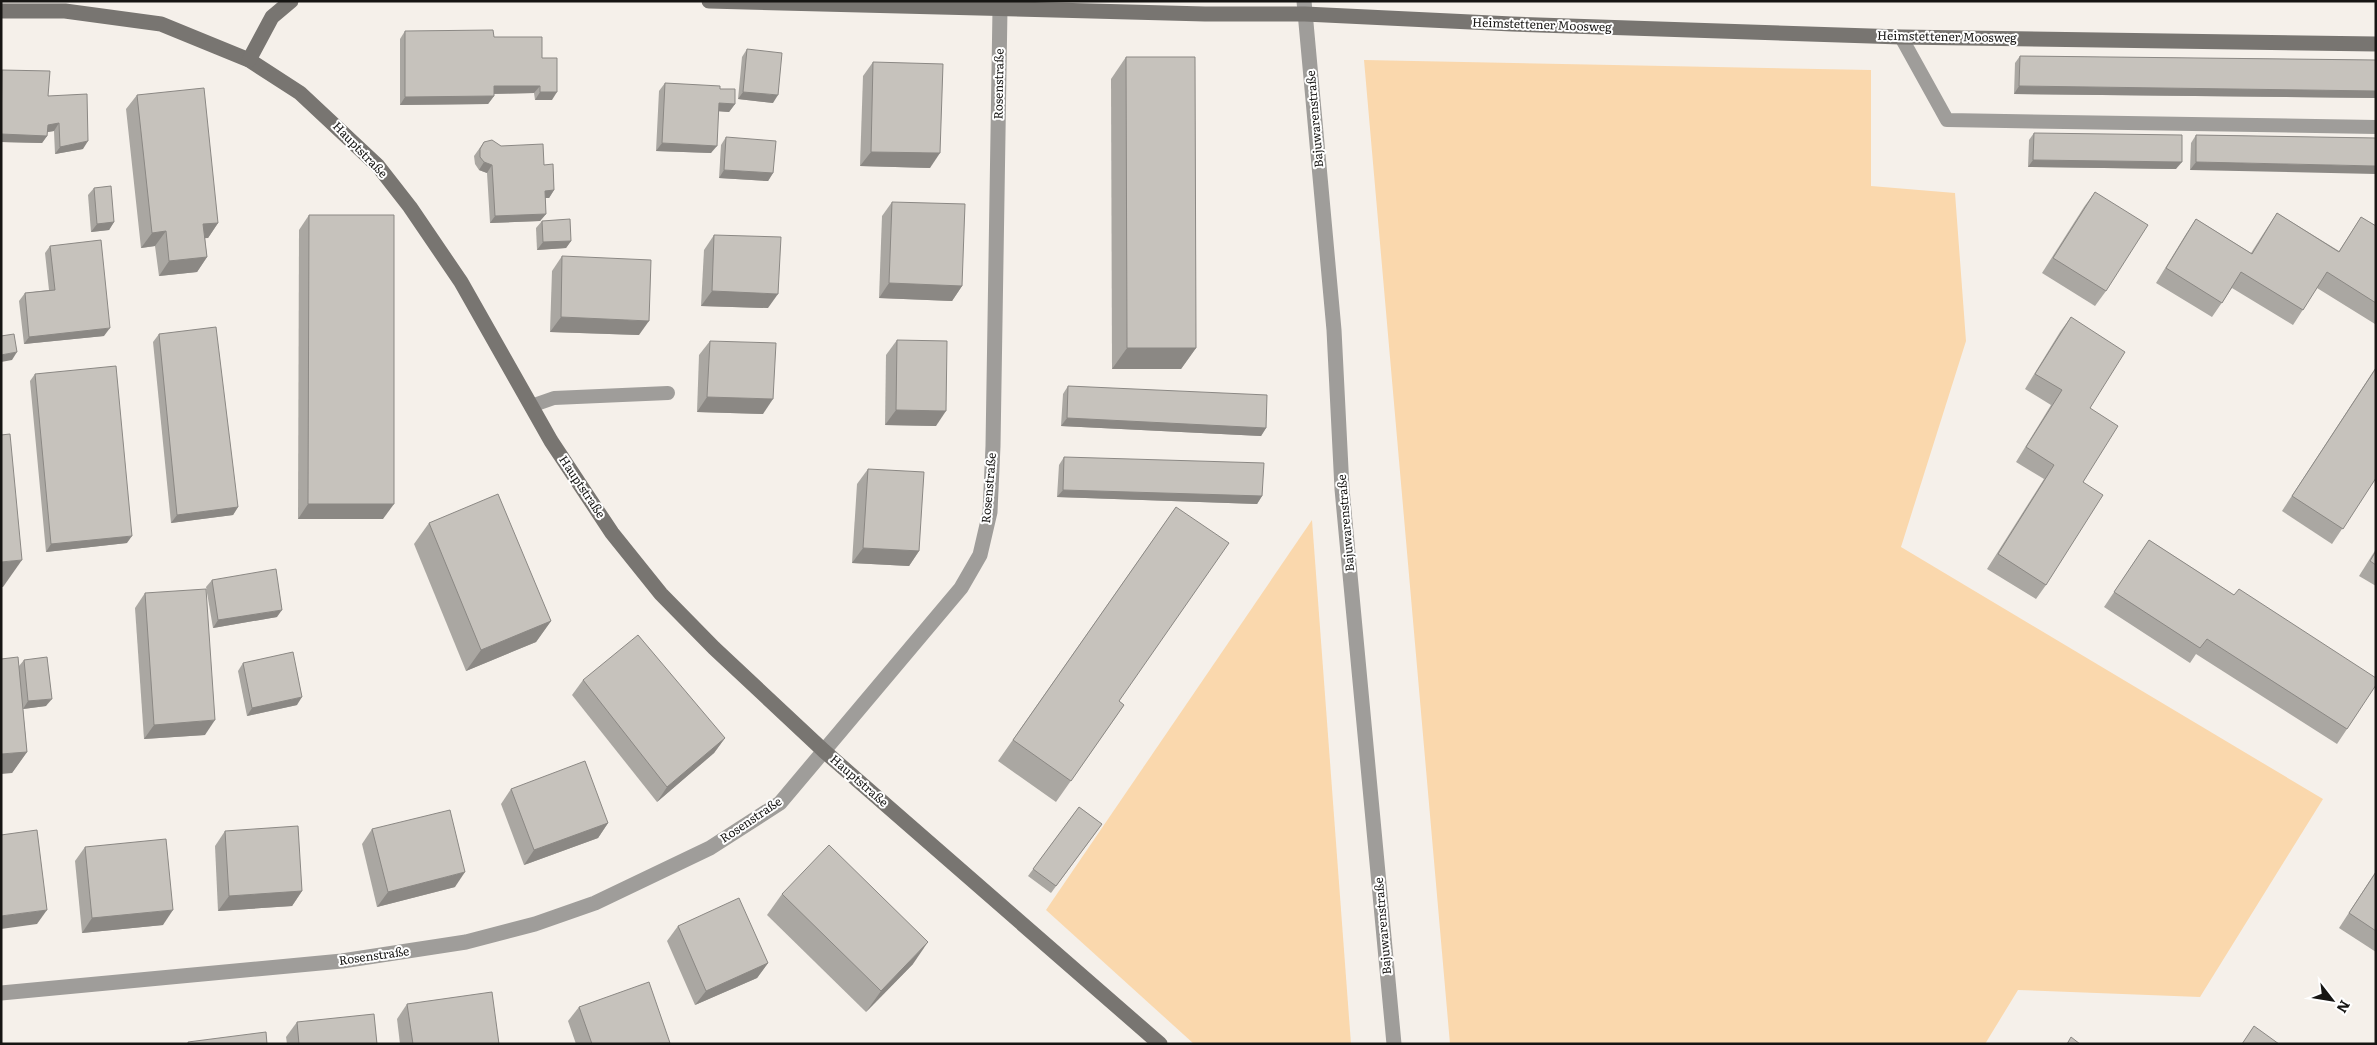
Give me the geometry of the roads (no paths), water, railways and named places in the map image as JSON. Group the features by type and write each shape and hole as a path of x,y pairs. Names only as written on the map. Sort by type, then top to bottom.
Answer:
{"street":[{"path":"249,60 272,16 291,1"},
{"name":"Heimstettener Moosweg","path":"709,1 1205,14 1305,8 1512,24 1901,37 2376,44"},
{"name":"Bajuwarenstraße","path":"1305,8 1334,330 1342,489 1394,1044"},
{"name":"Rosenstraße","path":"1,993 342,961 466,942 535,924 595,903 710,848 780,803 961,588 980,555 990,512 993,446 1000,9"},
{"name":"Hauptstraße","path":"1,11 65,11 161,24 249,60 300,93 378,166 410,206 462,282 551,441 612,533 661,594 714,648 824,751 1160,1044"}],"lane":[{"path":"1901,37 1946,120 2376,127"},
{"path":"531,406 554,398 668,393"}]}
